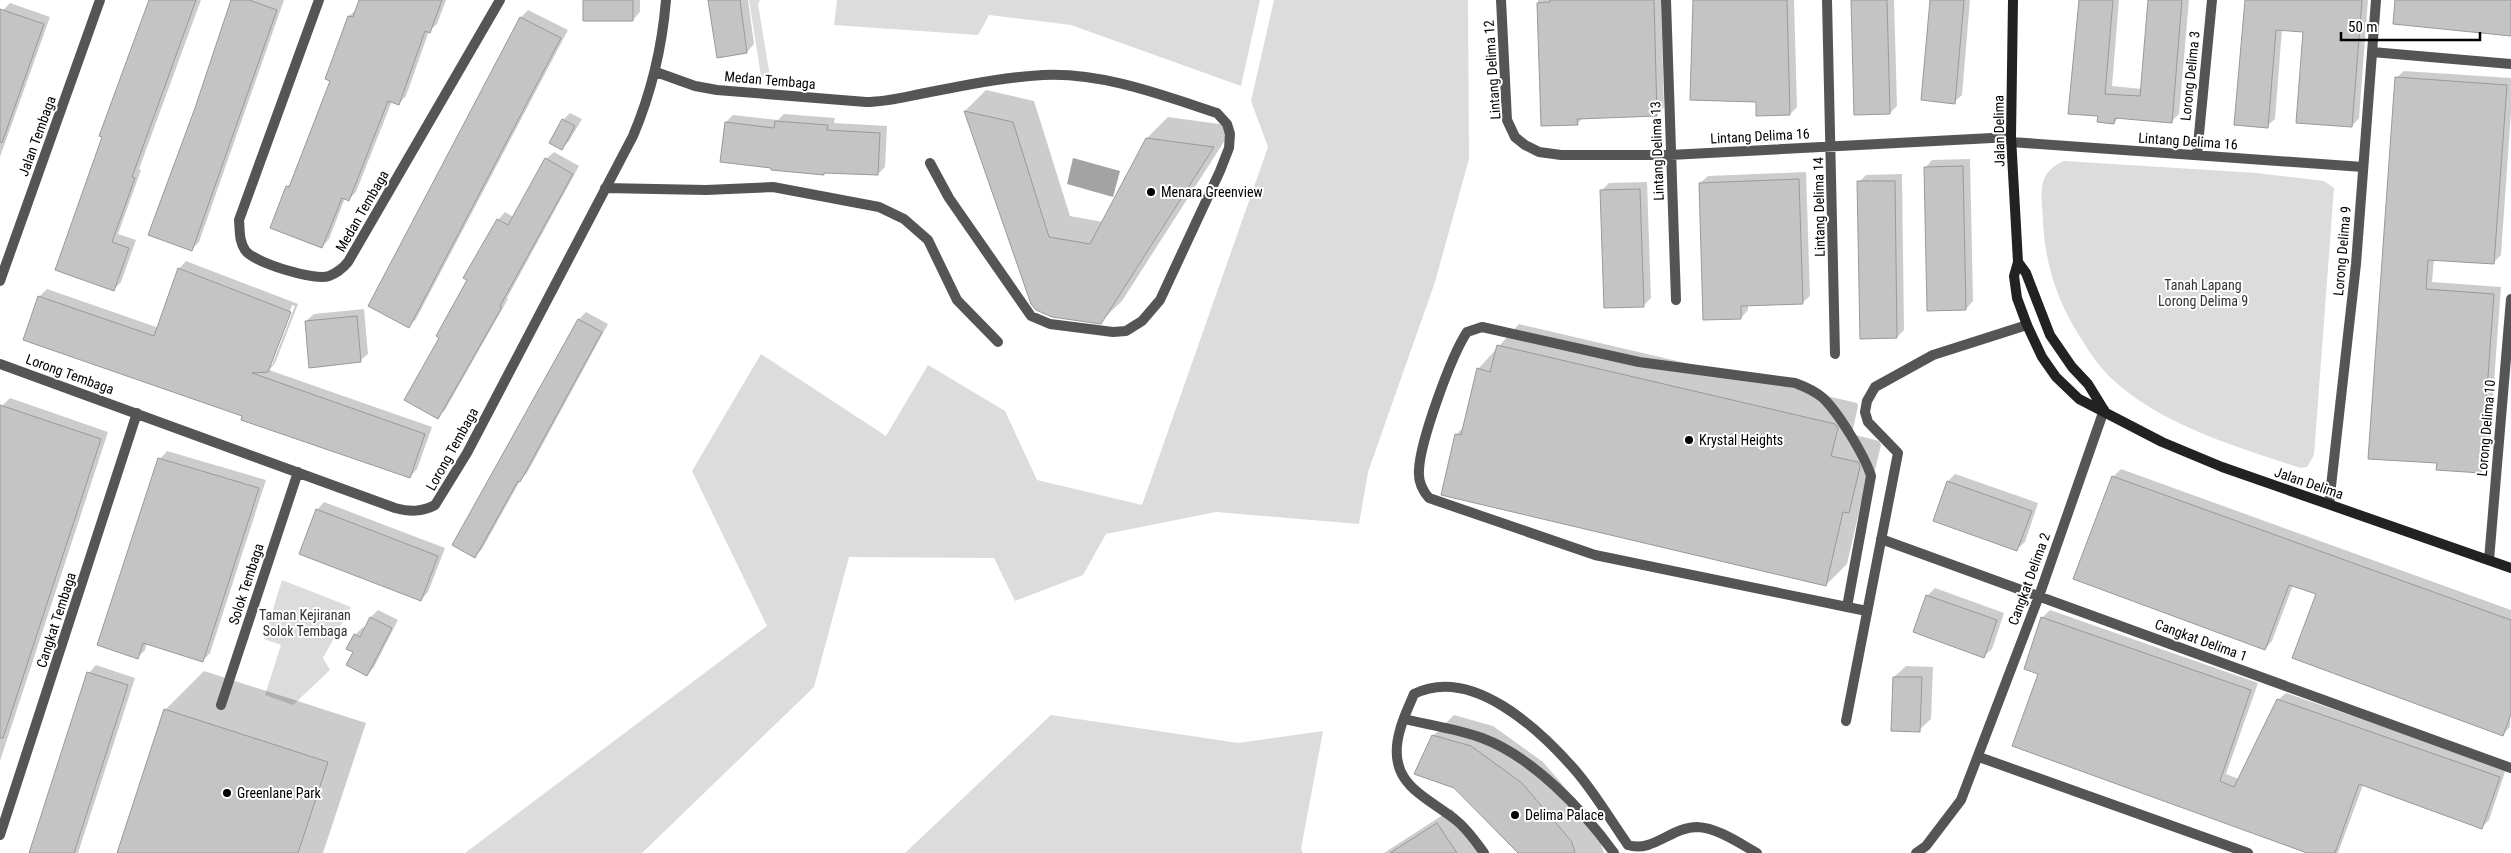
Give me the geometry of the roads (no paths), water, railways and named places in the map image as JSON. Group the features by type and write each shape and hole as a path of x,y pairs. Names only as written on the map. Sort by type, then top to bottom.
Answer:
{"street":[{"name":"Medan Tembaga","path":"319,0 239,220 240,240 246,251 255,258 314,278 333,274 348,262 500,0"},
{"path":"656,72 663,37 666,0"},
{"name":"Lintang Delima 12","path":"1501,0 1507,120 1515,137"},
{"name":"Lintang Delima 13","path":"1666,0 1676,300"},
{"name":"Lintang Delima 14","path":"1827,0 1835,354"},
{"name":"Jalan Delima","path":"2013,0 2011,140 2018,262 2014,276 2017,298 2027,325 2042,357 2056,377 2079,399 2104,410 2162,442 2222,467 2511,568"},
{"name":"Lorong Delima 3","path":"2197,155 2212,0"},
{"name":"Lorong Delima 9","path":"2329,504 2356,264 2376,0"},
{"name":"Jalan Tembaga","path":"0,281 96,1"},
{"path":"2372,52 2511,64"},
{"name":"Medan Tembaga","path":"656,72 695,86 717,90 866,102 888,102 928,92 1010,79 1043,75 1075,76 1104,80 1217,113 1227,124 1230,134 1228,148 1220,171 1160,300 1138,325 1120,332 1050,324 1031,316 949,198 930,163"},
{"name":"Lorong Tembaga","path":"0,364 395,508 410,512 426,510 435,505 467,453 639,122 656,72"},
{"name":"Lintang Delima 16","path":"1515,137 1539,152 1561,155 1670,155 1831,146 2011,140 2363,167"},
{"path":"606,188 706,190 773,187 879,207 904,219 928,240 957,300 998,342"},
{"name":"Jalan Delima","path":"2018,262 2026,273 2050,335 2072,367 2088,384 2104,410"},
{"name":"Lorong Delima 10","path":"2489,560 2511,298"},
{"path":"1846,721 1898,453 1868,422 1866,412 1867,401 1875,387 1882,381 1933,354 2027,325"},
{"path":"1847,607 1871,476 1868,464 1833,409 1817,394 1796,383 1638,362 1482,327 1467,332 1462,339 1432,416 1419,469 1422,490 1429,498 1595,555 1847,607 1867,611"},
{"name":"Cangkat Delima 2","path":"1916,853 1926,846 1961,800 1979,758 2039,596 2104,410"},
{"name":"Cangkat Tembaga","path":"0,835 137,413"},
{"name":"Solok Tembaga","path":"221,705 298,472"},
{"name":"Cangkat Delima 1","path":"1881,539 2511,768"},
{"path":"1484,853 1457,822 1405,783 1399,769 1396,753 1404,719 1414,694 1427,688 1440,686 1471,691 1508,709 1551,745 1576,771 1628,845 1641,852 1648,852 1681,831 1695,827 1711,828 1757,853"},
{"path":"1404,719 1482,738 1526,762 1585,818 1614,853"},
{"path":"1979,758 2248,853"}],"place":[{"name":"Menara Greenview","path":"1151,192"},
{"name":"Krystal Heights","path":"1689,440"},
{"name":"Greenlane Park","path":"227,793"},
{"name":"Delima Palace","path":"1515,815"}],"park label":[{"name":"Tanah Lapang Lorong Delima 9","path":"2203,294"},
{"name":"Taman Kejiranan Solok Tembaga","path":"305,624"}]}
